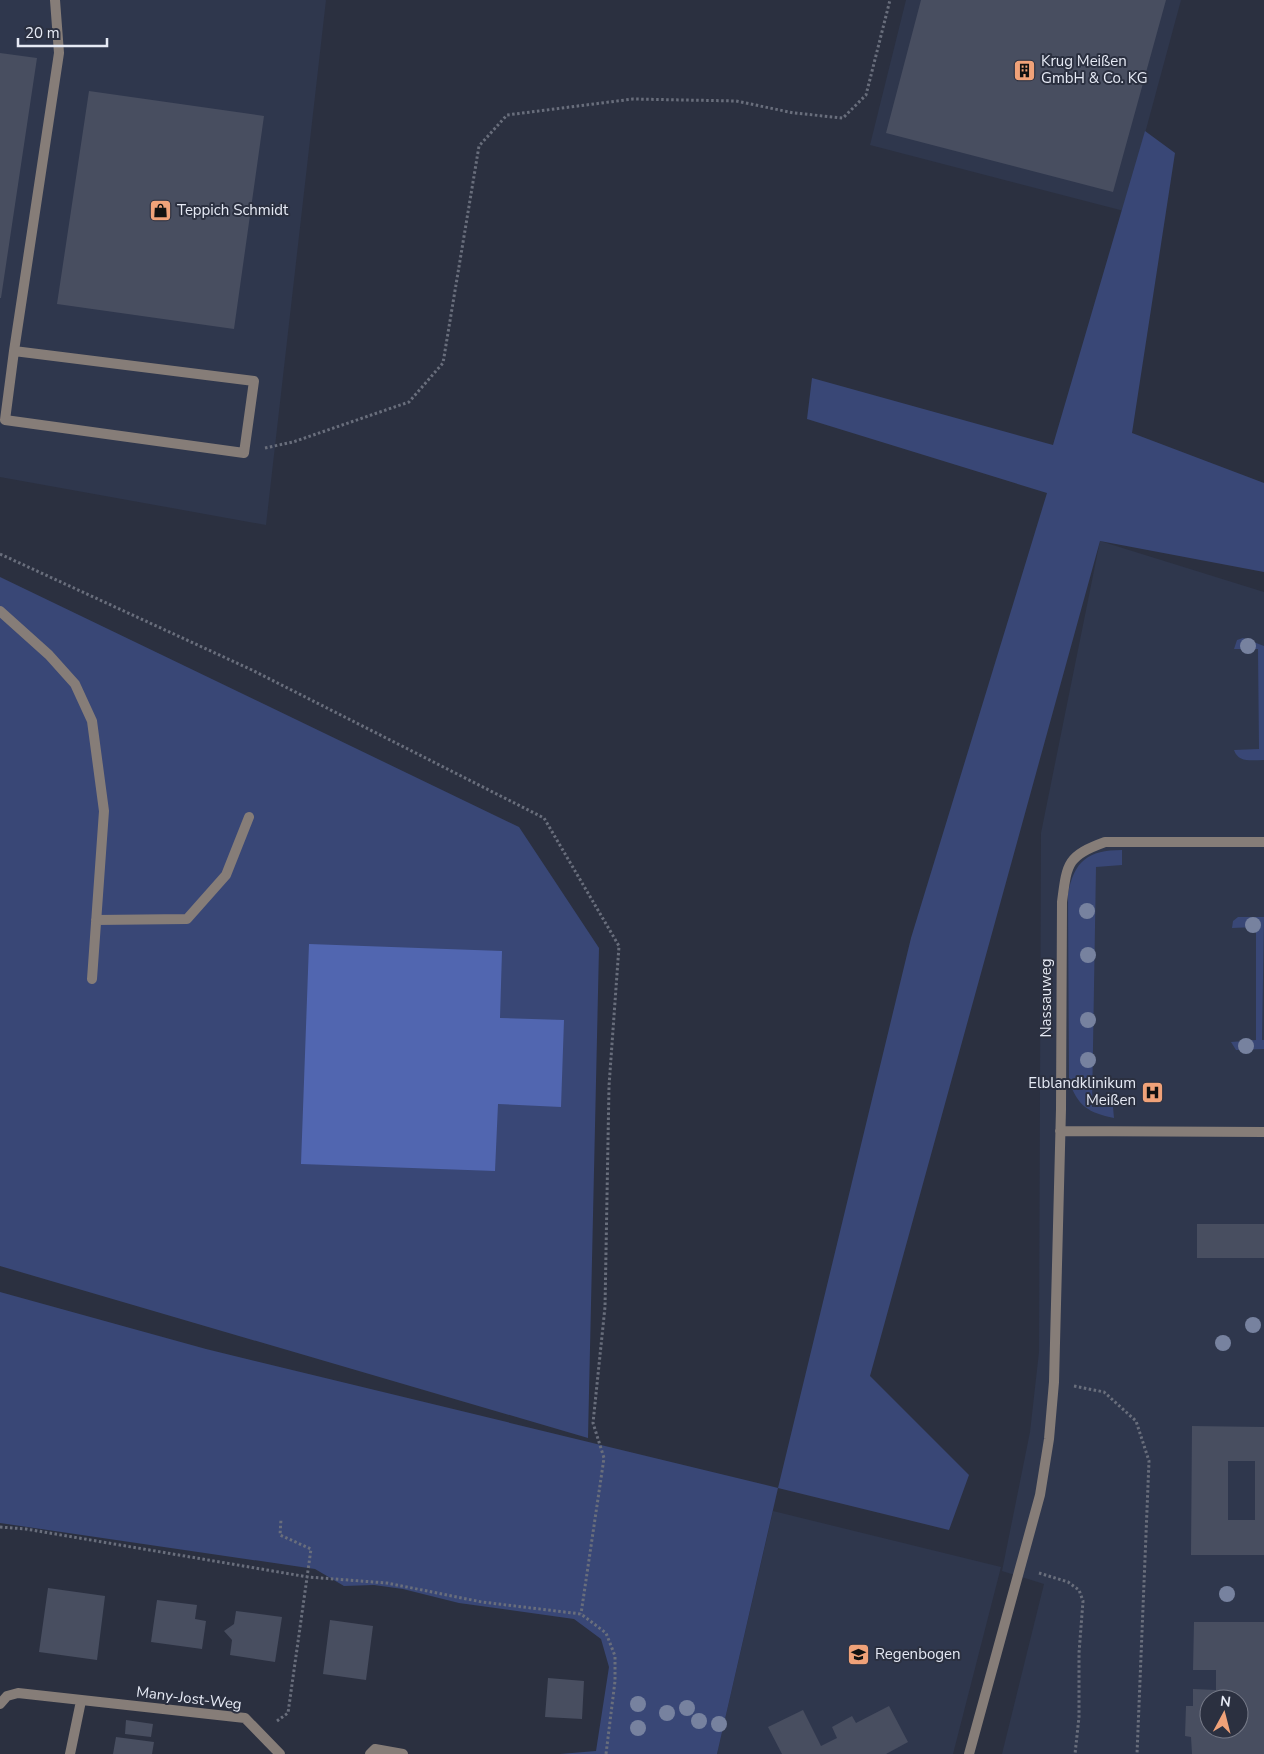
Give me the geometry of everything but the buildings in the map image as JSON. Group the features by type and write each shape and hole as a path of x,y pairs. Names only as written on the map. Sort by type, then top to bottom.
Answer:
{"street":[{"path":"14,351 254,381 244,453 4,420 14,351 59,53 55,0"},
{"path":"0,611 49,656 75,684 92,721 104,811 92,979"},
{"path":"96,920 187,919 226,875 249,817"},
{"name":"Nassauweg","path":"969,1754 1040,1495 1049,1438 1054,1382 1060,1131 1062,902 1065,879 1071,862 1081,850 1105,842 1264,842"},
{"path":"1060,1131 1264,1132"},
{"name":"Many-Jost-Weg","path":"0,1704 7,1696 18,1693 245,1718 280,1754"},
{"path":"70,1754 81,1700"},
{"path":"370,1754 375,1749 402,1754"}],"path":[{"path":"244,453 294,442 409,402 443,363 479,146 507,115 633,99 736,101 794,113 843,118 866,95 890,0"},
{"path":"0,554 252,670 544,818 618,946 609,1086 605,1307 593,1423 604,1458 581,1614"},
{"path":"1054,1382 1104,1392 1136,1422 1149,1461 1137,1754"},
{"path":"259,1734 288,1713 311,1549 280,1535 280,1519"},
{"path":"0,1527 26,1529 308,1577 387,1583 482,1602 581,1614 606,1633 615,1656 615,1681 606,1754"},
{"path":"1019,1567 1068,1582 1079,1590 1083,1601 1079,1653 1080,1717 1075,1754"}],"shaded area":[{"path":"0,0 326,0 266,525 0,477"},
{"name":"Krug Meißen GmbH & Co. KG","path":"906,0 1181,0 1124,211 870,145"},
{"path":"1145,131 1175,153 1132,433 1264,483 1264,572 1100,541 870,1376 969,1475 949,1530 778,1488 911,938 1047,493 807,419 812,378 1053,445"},
{"name":"Elblandklinikum Meißen","path":"1100,541 1264,592 1264,1754 1002,1754 1044,1584 1002,1571 1030,1432 1039,1352 1041,833"},
{"path":"0,577 519,827 599,948 588,1438 0,1266"},
{"path":"1243,638 1264,646 1264,760 1242,759 1234,750 1259,749 1258,649 1234,649 1237,640"},
{"path":"1122,850 1122,865 1096,867 1092,1107 1113,1107 1114,1118 1098,1114 1085,1107 1076,1096 1069,1080 1068,894 1074,873 1085,860 1100,852"},
{"path":"1238,917 1264,917 1262,1040 1264,1040 1264,1049 1236,1050 1231,1042 1256,1040 1256,927 1232,928 1233,921"},
{"path":"309,944 502,951 500,1018 564,1020 561,1107 498,1104 495,1171 301,1164"},
{"path":"0,1292 206,1349 778,1488 717,1754 560,1754 596,1751 609,1667 601,1639 574,1619 459,1603 403,1589 374,1585 344,1586 315,1569 0,1523"},
{"name":"Regenbogen","path":"773,1511 1001,1567 953,1754 717,1754"}],"place":[{"name":"Krug Meißen GmbH & Co. KG","path":"1025,70"},
{"name":"Teppich Schmidt","path":"161,210"},
{"name":"Elblandklinikum Meißen","path":"1152,1092"},
{"name":"Regenbogen","path":"859,1654"}]}
